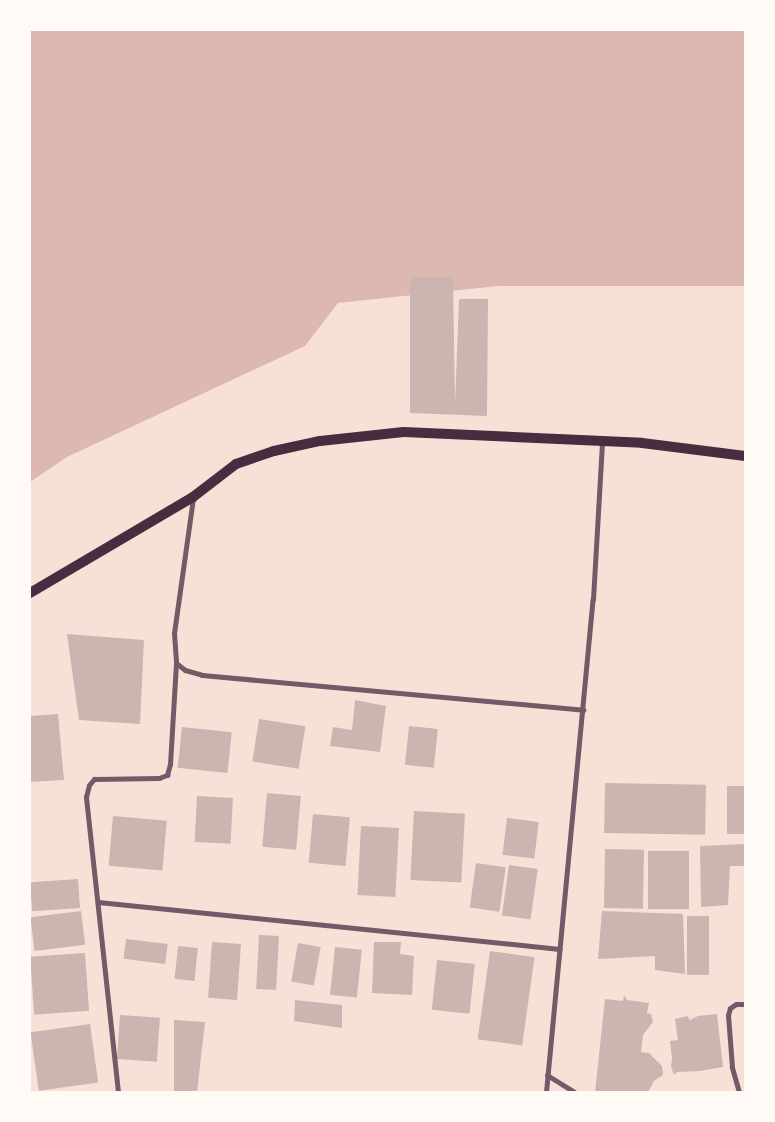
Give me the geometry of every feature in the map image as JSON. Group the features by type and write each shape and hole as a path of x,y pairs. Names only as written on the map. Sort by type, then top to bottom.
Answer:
{"main road":[{"path":"30,593 193,497 236,464 274,451 320,441 404,432 642,443 745,456"}],"street":[{"path":"546,1092 593,599 602,441"},
{"path":"118,1092 86,797 89,785 94,779 159,778 166,774 170,764 176,663 174,633 193,497"},
{"path":"176,663 185,670 202,675 583,710"},
{"path":"98,902 560,949"},
{"path":"738,1092 732,1067 728,1015 730,1008 736,1004 745,1004"},
{"path":"547,1075 574,1092"}],"shaded area":[{"path":"30,30 745,30 745,286 498,286 338,303 305,346 67,457 30,482"}],"building":[{"path":"410,277 453,277 455,405 459,299 488,299 487,416 410,413"},
{"path":"67,634 144,640 140,724 79,720"},
{"path":"355,700 386,706 380,752 330,746 333,727 352,730"},
{"path":"58,714 64,780 30,782 30,716"},
{"path":"259,719 305,726 299,769 252,761"},
{"path":"409,726 438,729 434,768 405,765"},
{"path":"182,727 232,732 227,773 178,768"},
{"path":"605,783 706,785 705,835 604,833"},
{"path":"727,786 745,786 745,834 727,834"},
{"path":"267,793 301,796 296,850 262,847"},
{"path":"197,796 233,798 231,844 195,842"},
{"path":"414,811 465,814 461,883 410,880"},
{"path":"313,814 350,817 346,866 309,863"},
{"path":"113,816 167,821 162,871 109,866"},
{"path":"507,818 539,822 534,859 502,855"},
{"path":"361,826 399,828 395,897 357,895"},
{"path":"745,844 745,866 730,866 728,905 701,907 700,846"},
{"path":"605,849 644,850 643,909 604,908"},
{"path":"648,851 689,851 689,909 648,909"},
{"path":"476,863 506,867 499,912 470,908"},
{"path":"509,865 538,869 531,920 502,916"},
{"path":"78,879 80,908 32,911 30,882"},
{"path":"81,911 85,945 35,951 30,917"},
{"path":"602,911 683,914 685,974 655,970 655,956 598,959"},
{"path":"687,916 709,916 709,975 687,975"},
{"path":"259,935 279,936 276,990 256,989"},
{"path":"126,939 168,944 165,964 124,959"},
{"path":"212,942 241,944 237,1000 208,998"},
{"path":"374,942 401,942 400,954 414,956 412,995 372,993"},
{"path":"298,943 321,947 314,985 291,981"},
{"path":"178,946 198,948 194,981 175,979"},
{"path":"335,947 362,950 357,998 330,995"},
{"path":"490,951 535,957 522,1045 478,1039"},
{"path":"85,953 89,1011 34,1015 30,957"},
{"path":"437,960 475,964 470,1014 432,1010"},
{"path":"624,995 627,1000 649,1003 647,1013 651,1014 653,1022 643,1035 641,1052 649,1053 662,1066 663,1075 654,1081 648,1092 595,1092 605,999 623,1001"},
{"path":"295,1000 342,1005 342,1028 294,1021"},
{"path":"717,1014 723,1067 677,1072 674,1075 671,1067 670,1041 678,1040 675,1019 687,1016 690,1020 698,1016"},
{"path":"120,1015 160,1018 157,1062 117,1059"},
{"path":"174,1020 205,1022 197,1092 174,1092"},
{"path":"90,1024 98,1082 39,1091 31,1032"}]}
